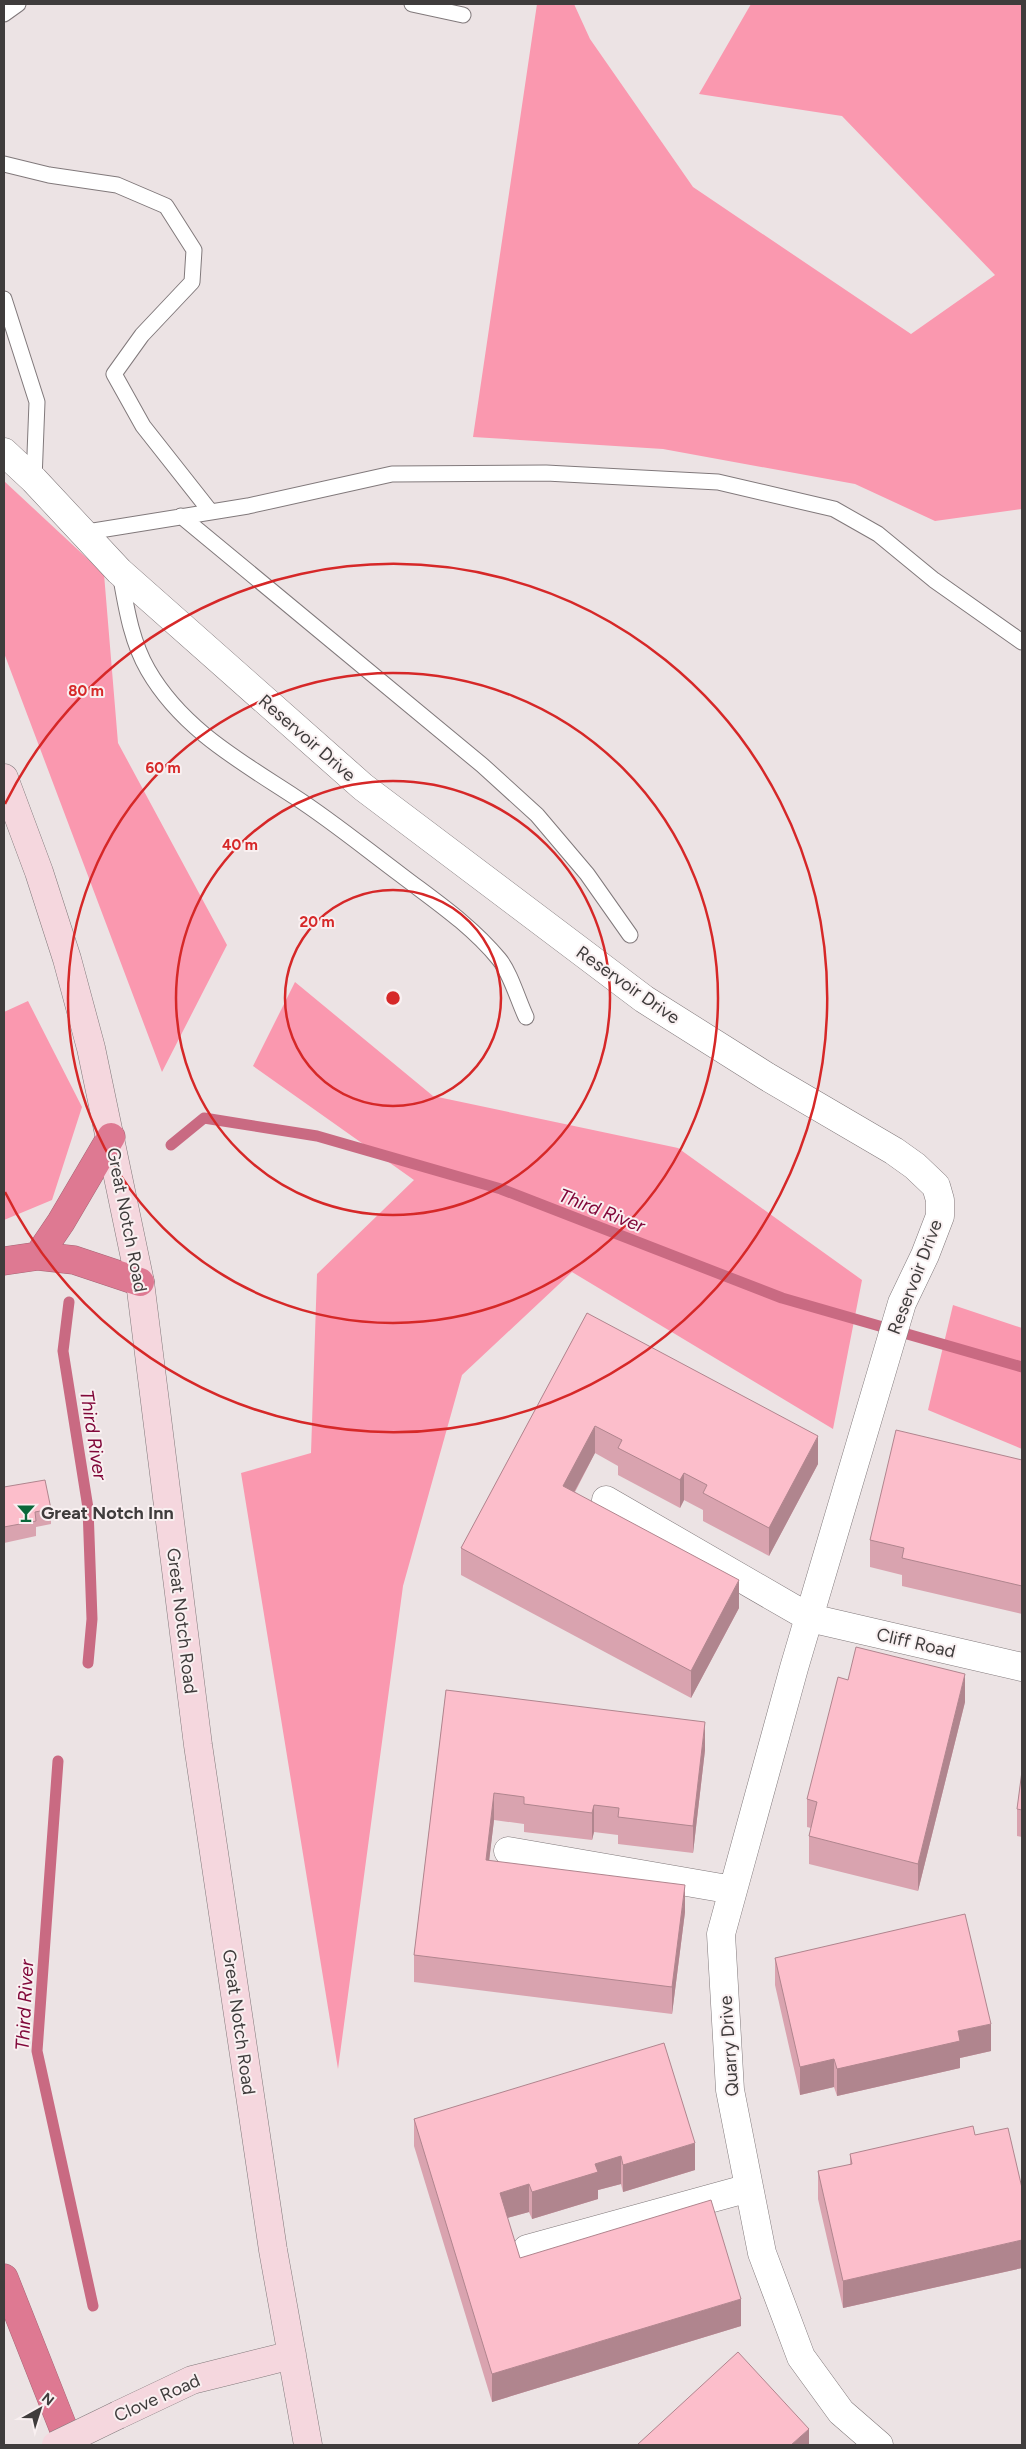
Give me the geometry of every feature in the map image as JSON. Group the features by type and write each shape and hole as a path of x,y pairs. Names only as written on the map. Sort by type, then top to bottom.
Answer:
{"highway":[{"path":"38,1256 61,1222 111,1137"},
{"path":"4,1261 38,1256 74,1260 140,1282"},
{"path":"4,2278 70,2445"}],"street":[{"name":"Reservoir Drive","path":"4,452 34,480 81,533 119,571 363,787 589,959 660,1009 766,1076 894,1151 915,1166 936,1186 940,1200 940,1216 925,1255 902,1303 810,1618"},
{"name":"Great Notch Road","path":"4,778 39,872 67,959 111,1137 140,1282 198,1745 273,2250 308,2445"},
{"name":"Cliff Road","path":"606,1500 810,1618 1022,1667"},
{"name":"Quarry Drive","path":"810,1618 721,1934 730,2090 762,2253 801,2357 840,2412 879,2445"},
{"path":"508,1851 733,1890"},
{"path":"527,2249 749,2188"},
{"name":"Clove Road","path":"56,2445 192,2380 292,2355"}],"lane":[{"path":"4,14 18,4"},
{"path":"412,4 463,15"},
{"path":"4,164 49,175 117,185 166,206 194,250 192,282 142,335 114,374 143,426 210,511"},
{"path":"4,299 8,320 37,402 34,480"},
{"path":"81,533 248,506 392,474 546,473 718,482 834,509 878,534 934,580 1022,642"},
{"path":"181,516 482,765 537,815 587,874 630,935"},
{"path":"119,571 135,640 148,669 166,698 186,720 245,766 338,828 472,930 500,960 526,1017"}],"shaded area":[{"path":"537,4 574,4 590,39 693,187 911,334 995,275 842,116 699,94 751,4 1022,4 1022,509 935,521 855,484 663,449 473,437"},
{"path":"4,481 104,574 118,743 227,945 162,1072 4,653"},
{"path":"295,982 433,1096 678,1148 862,1280 833,1429 572,1272 462,1375 403,1586 338,2069 241,1473 311,1453 317,1274 414,1180 253,1066"},
{"path":"28,1001 82,1107 52,1200 4,1220 4,1012"},
{"path":"953,1305 1022,1328 1022,1449 928,1410"}],"building":[{"path":"587,1313 818,1436 769,1528 703,1493 707,1485 684,1473 680,1480 618,1448 622,1440 595,1426 563,1486 739,1580 691,1671 461,1548"},
{"path":"896,1430 1022,1460 1022,1586 902,1558 904,1548 870,1540"},
{"path":"45,1480 51,1509 35,1512 36,1521 4,1527 4,1487"},
{"path":"856,1647 965,1674 918,1864 809,1836 817,1802 807,1799 838,1677 848,1680"},
{"path":"446,1690 705,1722 693,1826 618,1817 619,1808 594,1805 592,1813 524,1804 524,1797 494,1793 486,1860 685,1885 672,1987 414,1955"},
{"path":"1022,1771 1022,1810 1017,1809"},
{"path":"965,1914 991,2024 958,2031 960,2041 837,2069 834,2059 800,2067 775,1958"},
{"path":"664,2043 695,2143 623,2165 621,2156 595,2164 598,2172 532,2192 529,2184 500,2193 520,2258 711,2200 741,2299 492,2374 414,2119"},
{"path":"973,2126 975,2135 1008,2128 1022,2188 1022,2240 843,2281 818,2171 852,2164 850,2154"},
{"path":"738,2352 809,2429 791,2445 637,2445"}],"waterway":[{"name":"Third River","path":"171,1145 204,1118 317,1136 501,1189 782,1298 1022,1367"},
{"name":"Third River","path":"69,1302 63,1351 88,1508 92,1619 88,1663"},
{"name":"Third River","path":"58,1761 37,2051 93,2306"}],"place":[{"name":"Great Notch Inn","path":"26,1513"}]}
